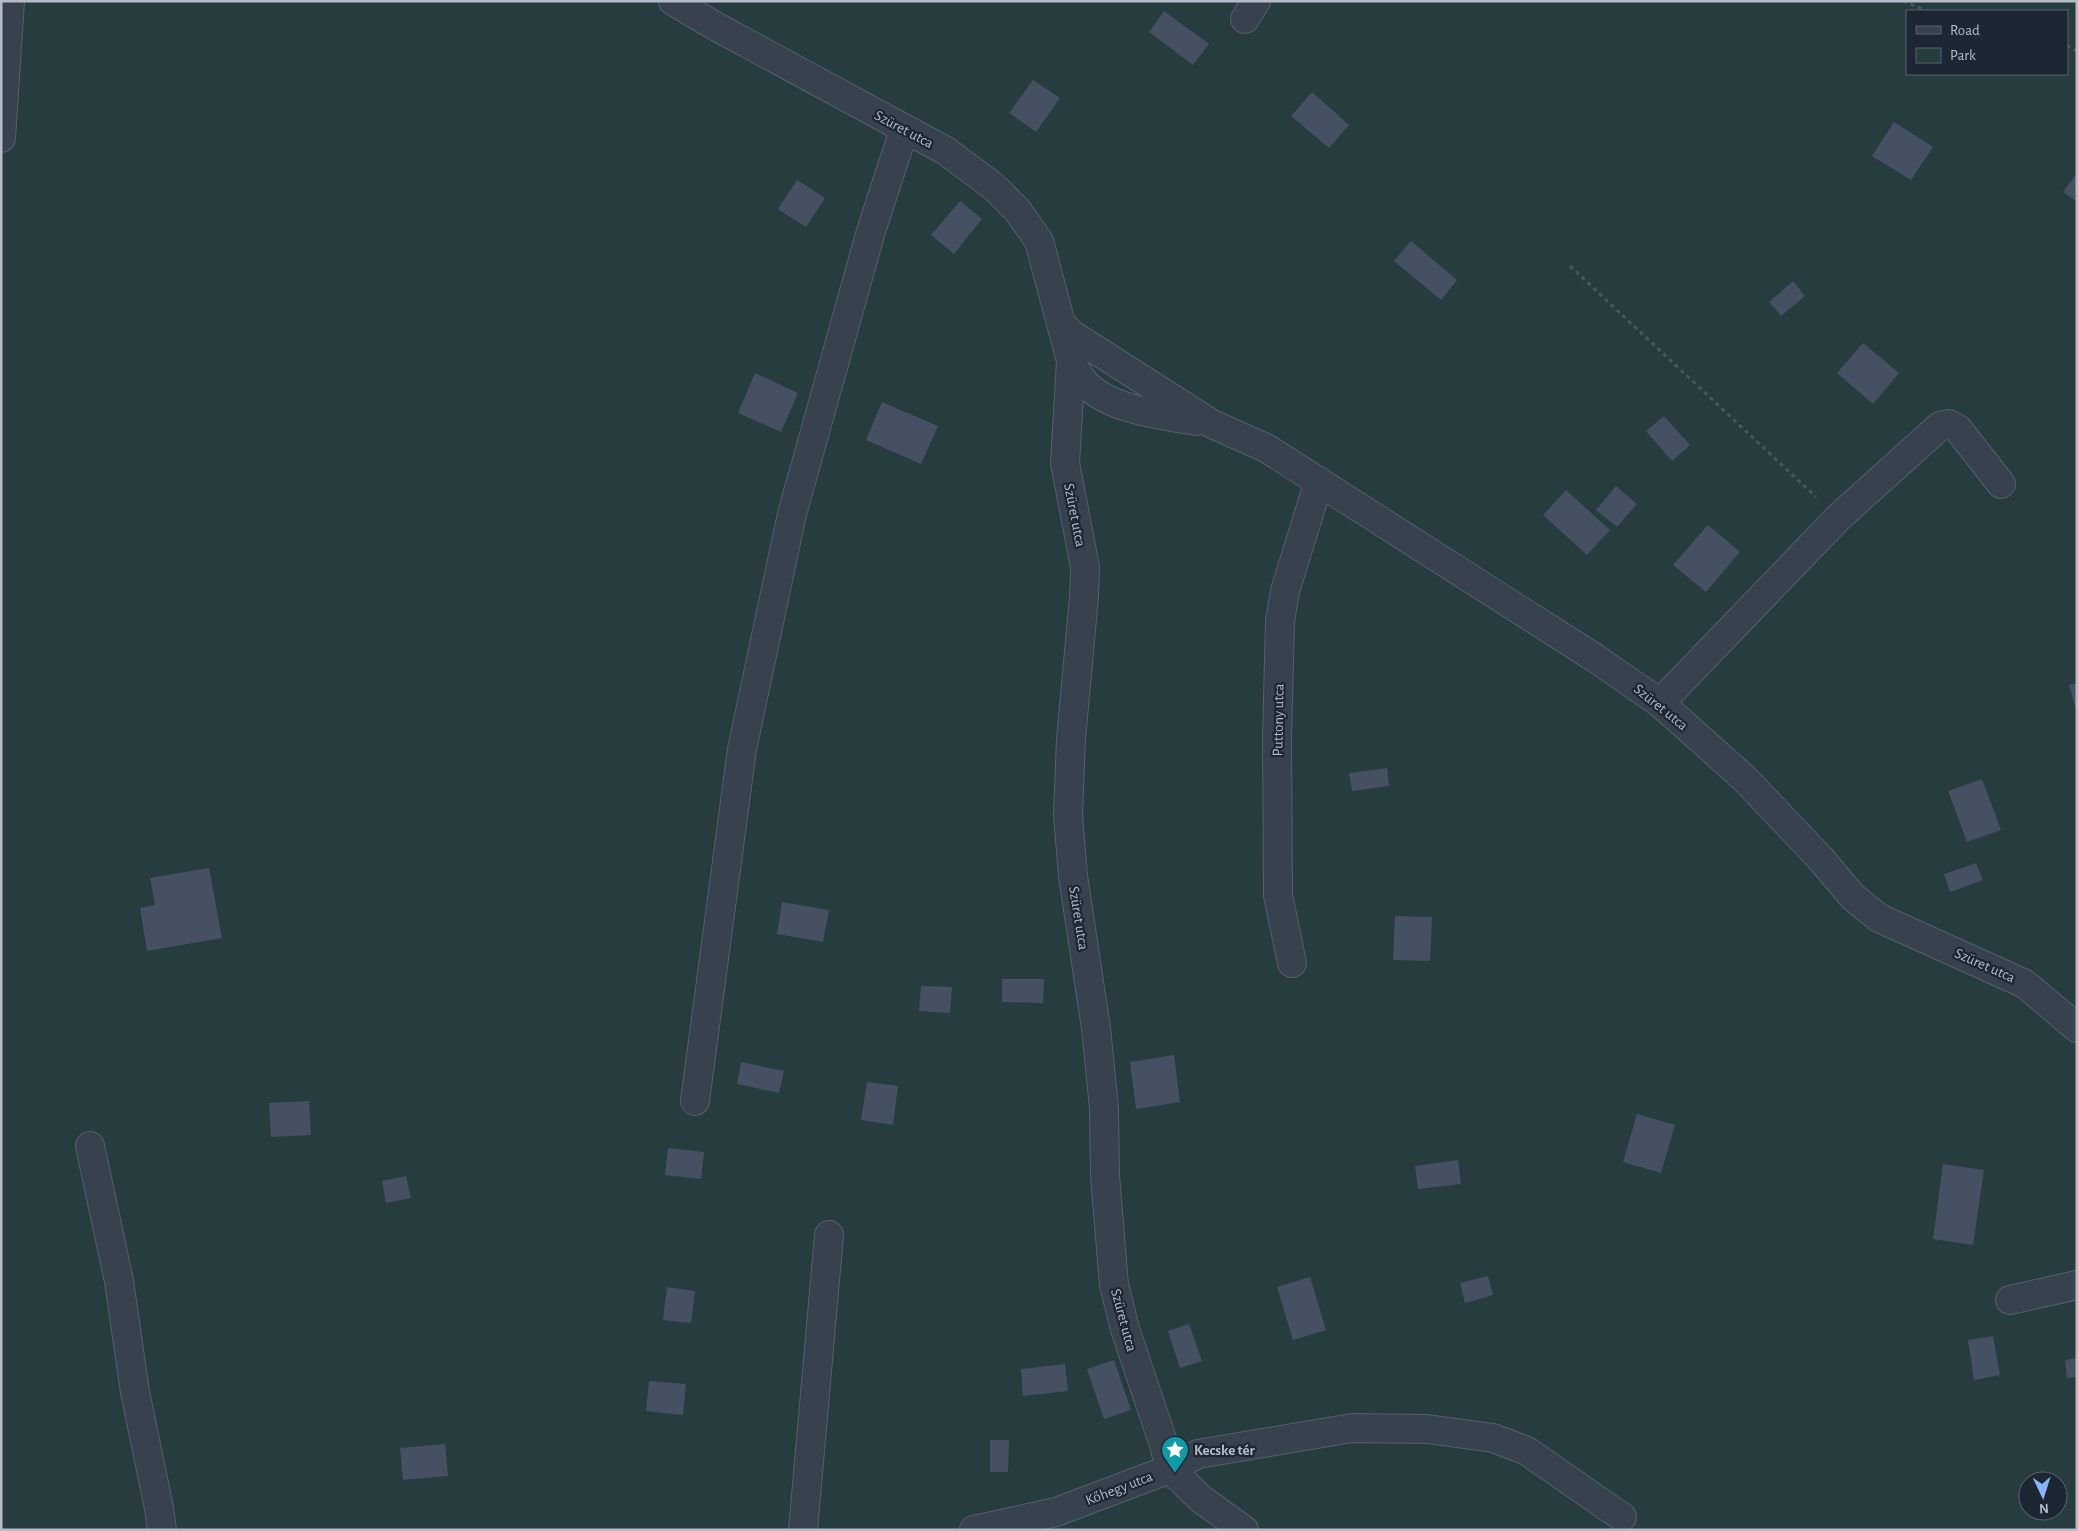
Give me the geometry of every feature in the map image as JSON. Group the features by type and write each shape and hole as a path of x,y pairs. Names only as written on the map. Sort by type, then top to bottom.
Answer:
{"street":[{"path":"1,138 10,1"},
{"name":"Szüret utca","path":"674,1 715,26 904,130 946,151 994,186 1018,210 1038,241 1072,361 1082,379 1102,397 1140,412 1212,424"},
{"path":"695,1102 742,749 792,514 871,231 904,130"},
{"name":"Szüret utca","path":"1062,324 1071,334 1212,424 1266,448 1595,658 1660,704 1745,778 1820,858 1852,897 1880,918 2025,984 2077,1028"},
{"name":"Szüret utca","path":"1072,361 1065,463 1085,567 1084,597 1070,739 1068,815 1073,876 1104,1108 1106,1176 1114,1285 1125,1328 1164,1445 1170,1469"},
{"path":"1660,704 1838,518 1940,426 1949,424 1958,429 2000,484"},
{"name":"Puttony utca","path":"1292,963 1278,895 1277,738 1280,621 1285,590 1320,481"},
{"path":"90,1146 119,1281 136,1392 160,1508 162,1530"},
{"path":"803,1530 829,1235"},
{"path":"2010,1300 2077,1285"},
{"path":"1170,1469 1198,1454 1352,1428 1427,1429 1494,1438 1527,1451 1622,1517"},
{"name":"Kőhegy utca","path":"974,1530 1056,1512 1170,1469 1201,1499 1244,1530"}],"path":[{"path":"1903,1 1926,10"},
{"path":"1570,266 1838,518"}],"green space":[{"path":"1,1 2077,1 2077,1530 1,1530"}],"building":[{"path":"1164,11 1209,44 1193,65 1149,32"},
{"path":"1033,80 1060,98 1036,132 1009,113"},
{"path":"1312,92 1349,125 1329,148 1291,116"},
{"path":"1894,122 1933,147 1911,180 1872,156"},
{"path":"2077,173 2077,202 2063,192"},
{"path":"797,180 825,198 806,227 778,209"},
{"path":"960,201 982,219 954,254 931,235"},
{"path":"1411,241 1457,280 1441,300 1394,261"},
{"path":"1793,281 1805,296 1781,316 1769,302"},
{"path":"1863,343 1899,373 1873,404 1837,373"},
{"path":"755,373 798,393 781,432 738,413"},
{"path":"882,402 938,426 921,464 866,440"},
{"path":"1664,416 1690,445 1672,461 1646,431"},
{"path":"1616,486 1637,504 1617,527 1596,510"},
{"path":"1566,490 1610,530 1587,555 1543,515"},
{"path":"1708,525 1740,552 1706,592 1673,565"},
{"path":"2077,683 2077,709 2076,709 2069,685"},
{"path":"1387,768 1389,786 1352,791 1349,773"},
{"path":"1982,779 2001,830 1967,842 1948,791"},
{"path":"1976,863 1983,880 1950,892 1944,874"},
{"path":"209,868 222,938 147,951 140,908 155,905 150,878"},
{"path":"782,902 829,910 823,942 777,934"},
{"path":"1395,916 1432,917 1430,961 1393,960"},
{"path":"1002,979 1044,979 1043,1003 1002,1002"},
{"path":"921,986 952,987 950,1013 919,1011"},
{"path":"1174,1055 1180,1102 1136,1109 1130,1062"},
{"path":"741,1062 784,1071 779,1093 737,1084"},
{"path":"867,1082 898,1086 893,1125 861,1120"},
{"path":"309,1101 311,1135 271,1137 269,1103"},
{"path":"1637,1114 1675,1125 1661,1173 1623,1162"},
{"path":"668,1148 704,1152 701,1179 665,1175"},
{"path":"1458,1160 1461,1184 1418,1189 1415,1166"},
{"path":"1943,1164 1984,1170 1973,1245 1933,1239"},
{"path":"406,1176 411,1198 386,1203 382,1181"},
{"path":"1488,1276 1493,1295 1465,1303 1460,1283"},
{"path":"1310,1277 1326,1330 1293,1340 1277,1287"},
{"path":"667,1287 695,1291 691,1323 663,1320"},
{"path":"1189,1324 1202,1361 1180,1368 1168,1331"},
{"path":"1993,1336 2000,1375 1974,1380 1968,1340"},
{"path":"2077,1358 2077,1377 2067,1378 2065,1360"},
{"path":"1114,1360 1131,1410 1104,1419 1087,1369"},
{"path":"1065,1364 1068,1391 1023,1396 1021,1369"},
{"path":"649,1381 686,1384 683,1415 646,1411"},
{"path":"990,1440 1009,1440 1008,1472 990,1472"},
{"path":"445,1444 448,1476 403,1480 400,1448"}],"place":[{"name":"Kecske tér","path":"1175,1474"}]}
